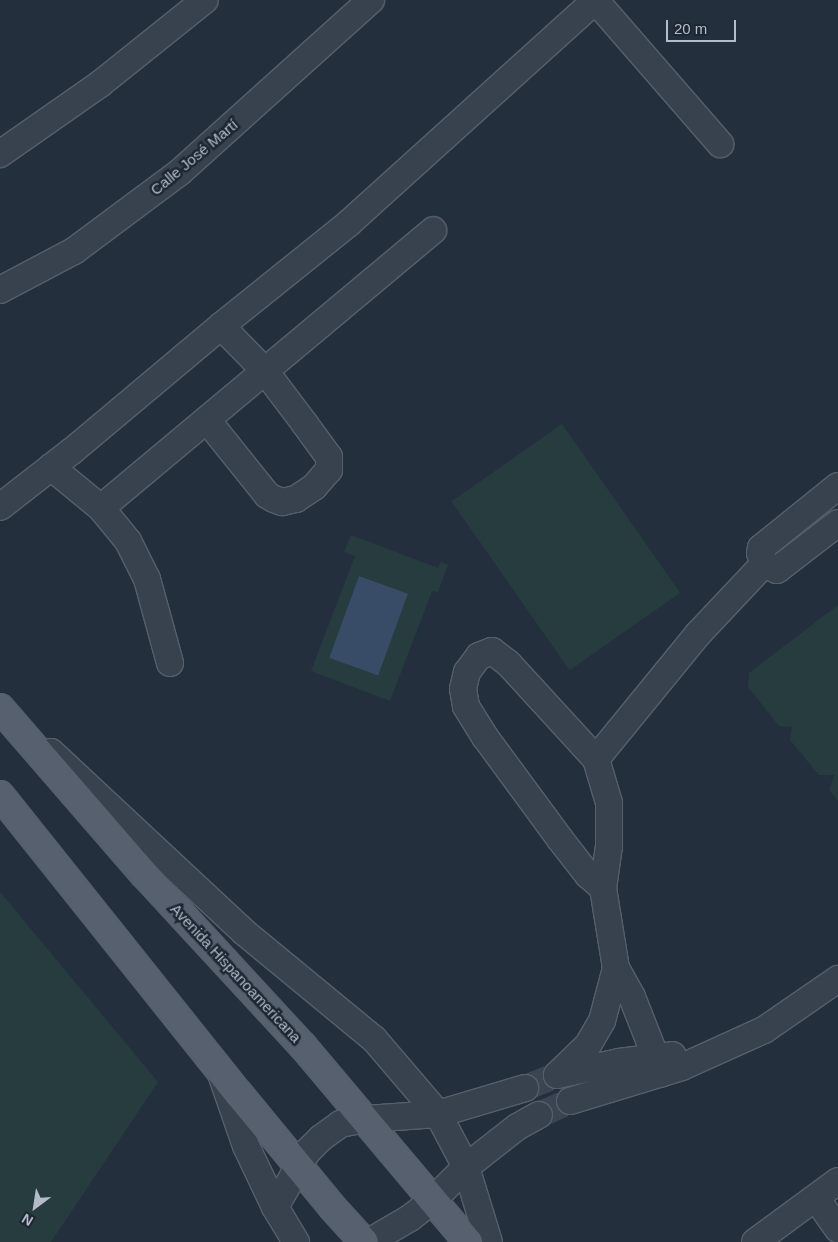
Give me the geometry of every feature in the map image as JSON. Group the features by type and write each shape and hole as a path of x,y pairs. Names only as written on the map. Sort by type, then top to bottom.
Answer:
{"main road":[{"name":"Avenida Hispanoamericana","path":"0,708 138,867 302,1045 434,1199 468,1242"},
{"path":"0,795 219,1068 364,1242"}],"street":[{"path":"0,154 100,84 206,0"},
{"path":"0,506 51,467 221,326 349,224 596,0 720,144"},
{"name":"Calle José Martí","path":"0,290 74,251 180,172 363,2"},
{"path":"101,508 433,230"},
{"path":"207,420 267,495 282,502 296,499 314,487 329,470 329,457 265,372 221,326"},
{"path":"51,467 101,508 128,541 147,579 170,663"},
{"path":"838,486 761,548 760,553 764,564 777,570 838,522"},
{"path":"596,759 698,634 764,564"},
{"path":"603,888 588,875 560,840 485,737 466,706 462,689 466,672 479,656 492,651 508,663 596,759 609,803 609,846 603,888 616,968 632,997 659,1065"},
{"path":"0,704 244,932 374,1039 438,1114 466,1167 489,1242"},
{"path":"616,968 602,1021 588,1045 557,1075 659,1065 718,1050 764,1030 838,979"},
{"path":"570,1101 637,1079 659,1065"},
{"path":"219,1068 246,1146 275,1207 296,1242"},
{"path":"275,1207 298,1165 320,1138 340,1124 366,1119 438,1114 525,1088"},
{"path":"369,1242 410,1218 434,1199 466,1167 517,1127 539,1115"},
{"path":"755,1242 838,1181"},
{"path":"816,1198 838,1229"}],"green space":[{"path":"562,424 680,593 570,670 451,501"},
{"path":"351,535 438,568 441,562 448,565 438,592 432,591 390,701 311,671 355,556 344,552"},
{"path":"838,605 838,801 829,790 834,775 819,775 790,740 792,727 779,726 748,687 749,673"},
{"path":"0,892 158,1082 51,1242 0,1242"}],"water":[{"path":"359,576 408,594 378,676 329,658"}],"tunnel":[{"path":"525,1088 557,1075"},
{"path":"539,1115 570,1101"}]}
